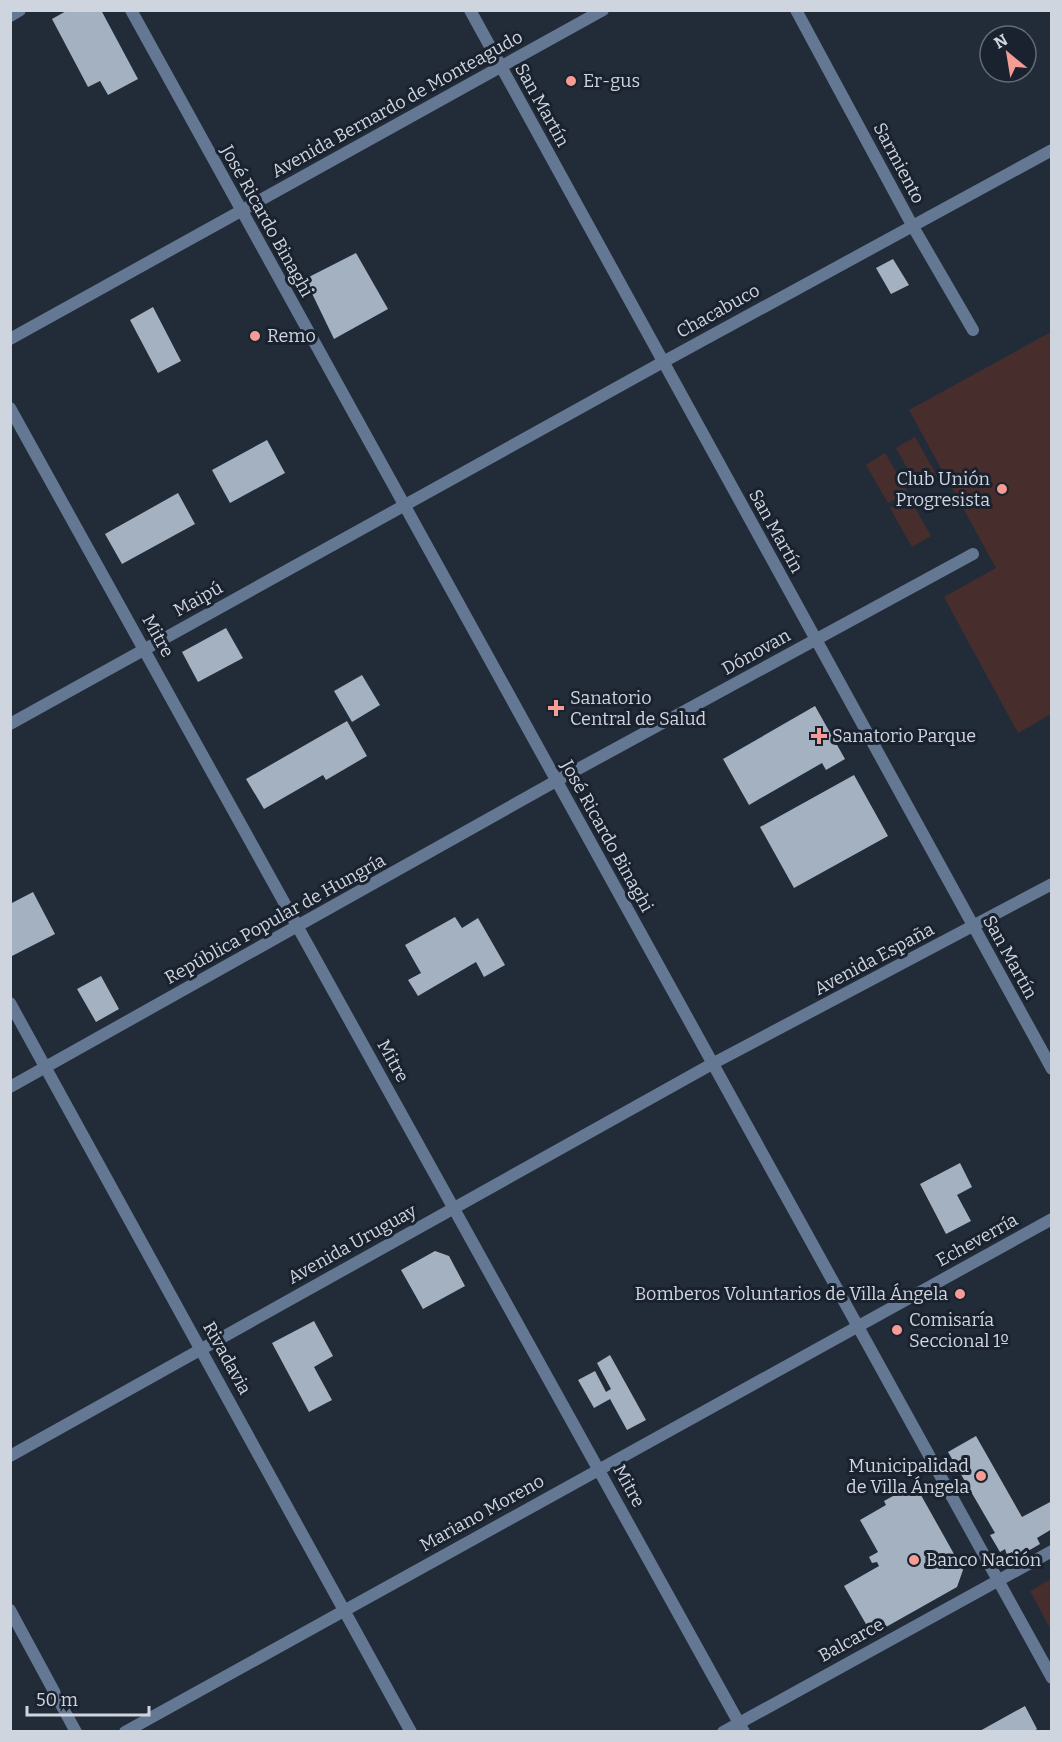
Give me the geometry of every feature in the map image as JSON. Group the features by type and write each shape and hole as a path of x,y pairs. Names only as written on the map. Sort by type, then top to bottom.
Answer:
{"street":[{"path":"10,16 20,10"},
{"name":"José Ricardo Binaghi","path":"130,10 1052,1678"},
{"name":"San Martín","path":"470,10 1052,1069"},
{"name":"Avenida Bernardo de Monteagudo","path":"10,339 603,10"},
{"name":"Sarmiento","path":"796,10 912,225 973,330"},
{"name":"Chacabuco","path":"404,506 1052,150"},
{"name":"Mitre","path":"10,408 741,1727"},
{"name":"Maipú","path":"10,724 404,506"},
{"name":"Dónovan","path":"556,781 973,554"},
{"name":"República Popular de Hungría","path":"10,1087 556,781"},
{"name":"Avenida España","path":"712,1064 1052,884"},
{"name":"Rivadavia","path":"10,1003 411,1731"},
{"name":"Avenida Uruguay","path":"10,1456 712,1064"},
{"name":"Echeverría","path":"858,1327 1052,1219"},
{"name":"Mariano Moreno","path":"125,1731 858,1327"},
{"name":"Balcarce","path":"723,1731 741,1727 1052,1551"},
{"path":"10,1610 76,1731"}],"shaded area":[{"name":"Club Unión Progresista","path":"1051,332 1051,714 1018,733 944,597 996,568 909,410"},
{"path":"915,437 937,476 918,487 896,448"},
{"path":"885,453 908,492 888,503 866,465"},
{"path":"909,497 931,536 912,547 890,508"},
{"path":"1051,1579 1051,1630 1030,1591"}],"building":[{"path":"68,10 101,10 138,79 108,95 100,81 88,87 52,19"},
{"path":"356,253 388,309 334,339 305,279"},
{"path":"893,259 909,285 891,294 876,268"},
{"path":"153,307 181,361 158,373 130,320"},
{"path":"267,440 285,473 230,503 212,470"},
{"path":"178,493 195,524 122,564 105,534"},
{"path":"226,628 243,658 198,682 182,652"},
{"path":"362,675 380,705 352,722 334,691"},
{"path":"815,706 845,759 826,770 822,763 749,805 723,759"},
{"path":"347,721 367,756 326,780 323,775 264,809 246,779"},
{"path":"854,775 888,836 794,888 760,827"},
{"path":"33,892 55,934 10,957 10,904"},
{"path":"455,917 462,928 478,918 505,965 484,977 476,962 418,996 408,980 421,973 405,945"},
{"path":"101,976 119,1009 96,1022 77,989"},
{"path":"960,1163 972,1187 957,1195 971,1221 946,1234 920,1184"},
{"path":"435,1251 449,1256 465,1286 423,1309 401,1270"},
{"path":"314,1321 333,1356 314,1367 332,1400 309,1412 272,1343"},
{"path":"610,1355 646,1420 627,1430 610,1399 594,1408 578,1380 595,1371 606,1392 611,1389 597,1363"},
{"name":"Municipalidad de Villa Ángela","path":"976,1436 1022,1517 1052,1501 1052,1529 1037,1538 1040,1544 1016,1558 1012,1552 1007,1555 1005,1549 1000,1552 990,1535 995,1533 948,1452"},
{"name":"Banco Nación","path":"917,1488 963,1570 957,1587 886,1627 883,1623 870,1631 844,1586 879,1566 877,1562 872,1563 869,1557 878,1552 860,1520 886,1505 884,1501 904,1490 905,1495"},
{"path":"1025,1706 1037,1729 1033,1732 978,1732"}],"place":[{"name":"Er-gus","path":"571,81"},
{"name":"Remo","path":"255,336"},
{"name":"Club Unión Progresista","path":"1002,489"},
{"name":"Sanatorio Central de Salud","path":"556,708"},
{"name":"Sanatorio Parque","path":"819,736"},
{"name":"Bomberos Voluntarios de Villa Ángela","path":"960,1294"},
{"name":"Comisaría Seccional 1º","path":"897,1330"},
{"name":"Municipalidad de Villa Ángela","path":"981,1476"},
{"name":"Banco Nación","path":"914,1560"}]}
